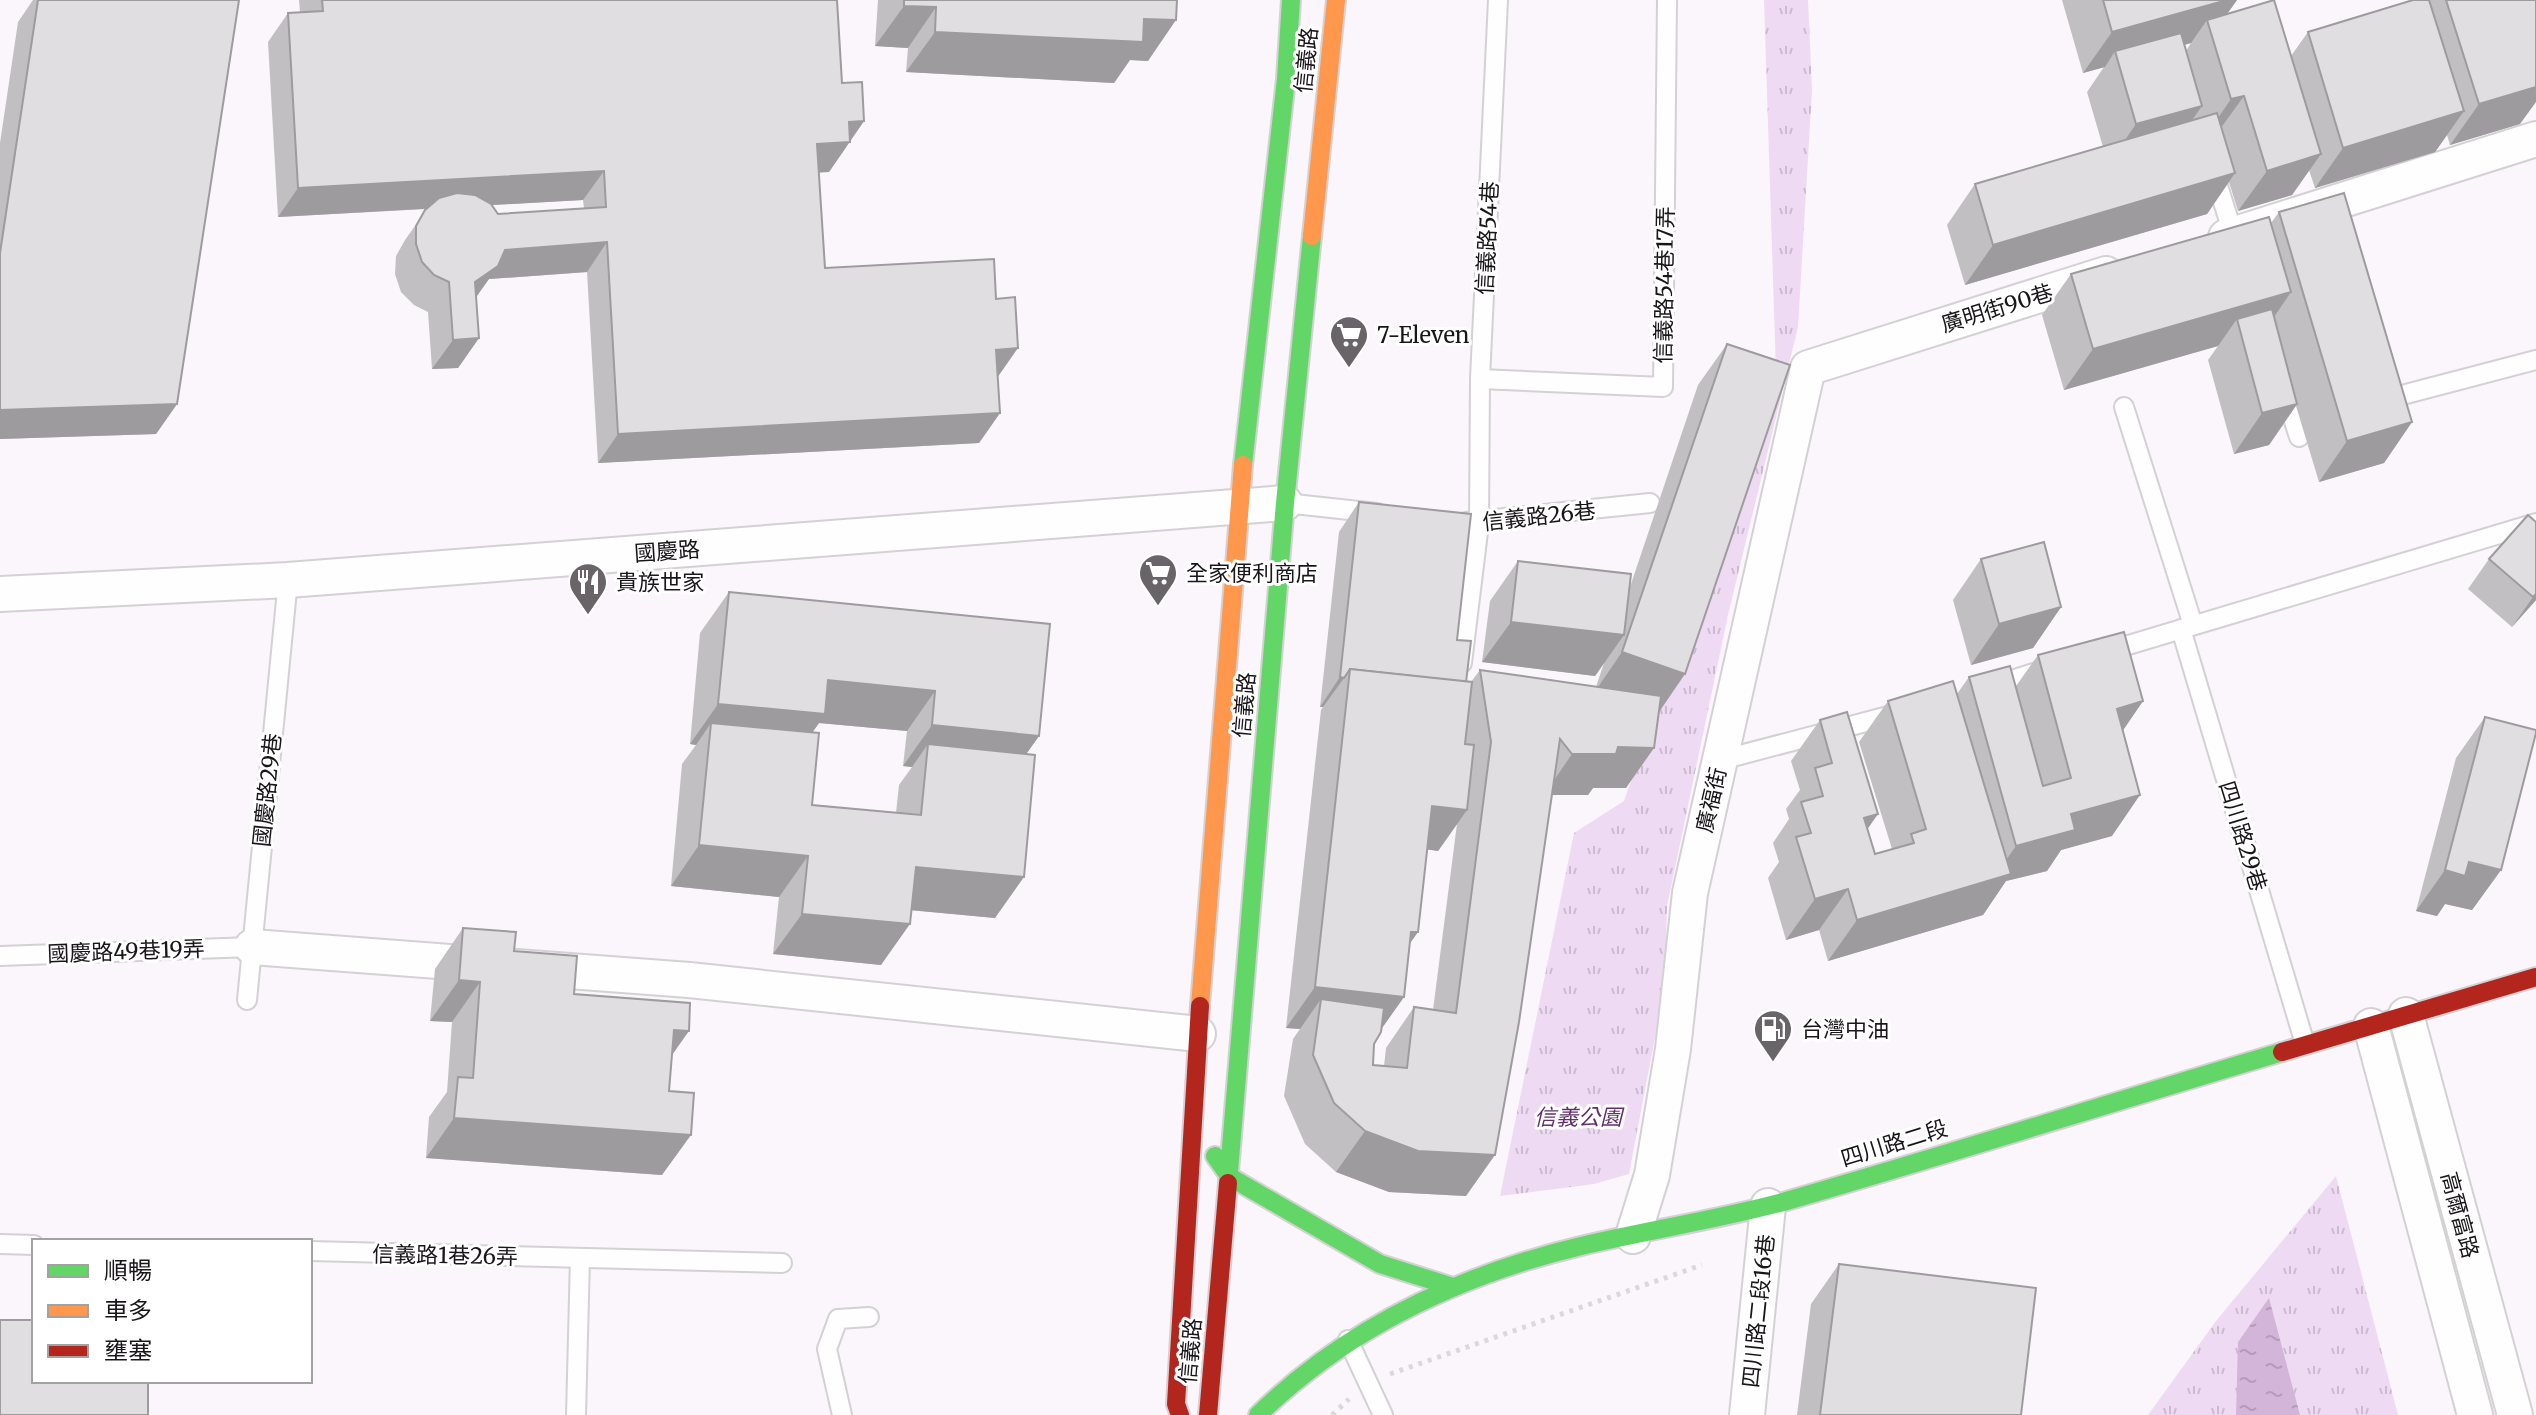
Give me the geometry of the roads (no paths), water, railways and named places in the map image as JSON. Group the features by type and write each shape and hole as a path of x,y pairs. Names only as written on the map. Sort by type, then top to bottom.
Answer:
{"street":[{"name":"信義路","path":"1180,1415 1176,1404 1193,1098 1238,508 1284,94 1291,0"},
{"name":"信義路","path":"1208,1415 1285,503 1336,0"},
{"path":"2188,249 2237,249 2536,139"},
{"name":"廣明街90巷","path":"1808,368 2143,263"},
{"name":"廣福街","path":"1633,1236 1652,1175 1673,1049 1690,893 1808,368"},
{"name":"國慶路","path":"0,594 288,580 1285,503"},
{"path":"252,947 689,980 1198,1034"},
{"name":"四川路二段","path":"1258,1415 1283,1388 1347,1338 1453,1287 1548,1255 1768,1206 2536,977"},
{"name":"高爾富路","path":"2406,1015 2515,1415"},
{"name":"高爾富路","path":"2371,1026 2475,1415"},
{"path":"1193,1098 1211,1151 1230,1177 1380,1264 1453,1287"},
{"name":"四川路二段16巷","path":"1747,1415 1768,1206"}],"lane":[{"name":"信義路54巷","path":"1459,687 1479,524 1480,379 1498,0"},
{"name":"信義路54巷17弄","path":"1480,379 1663,387 1667,0"},
{"path":"2210,161 2237,249"},
{"path":"2406,394 2536,360"},
{"path":"2280,379 2299,437"},
{"name":"四川路29巷","path":"2124,407 2305,1044"},
{"path":"1285,503 1389,514"},
{"name":"信義路26巷","path":"1449,521 1479,524 1650,503"},
{"path":"2091,656 2536,523"},
{"name":"國慶路29巷","path":"247,1000 288,580"},
{"path":"1972,692 2062,665"},
{"path":"1721,760 1909,711"},
{"name":"國慶路49巷19弄","path":"0,956 252,947"},
{"path":"0,1244 32,1245"},
{"name":"信義路1巷26弄","path":"312,1251 782,1263"},
{"path":"576,1415 580,1258"},
{"path":"842,1415 827,1349 838,1319 869,1317"},
{"path":"1347,1338 1383,1415"}],"water":[{"path":"2269,1298 2300,1415 2236,1415 2238,1342"}],"place":[{"name":"7-Eleven","path":"1349,369"},
{"name":"全家便利商店","path":"1158,607"},
{"name":"貴族世家","path":"588,616"},
{"name":"台灣中油","path":"1773,1063"}],"park label":[{"name":"信義公園","path":"1578,1117"}]}
